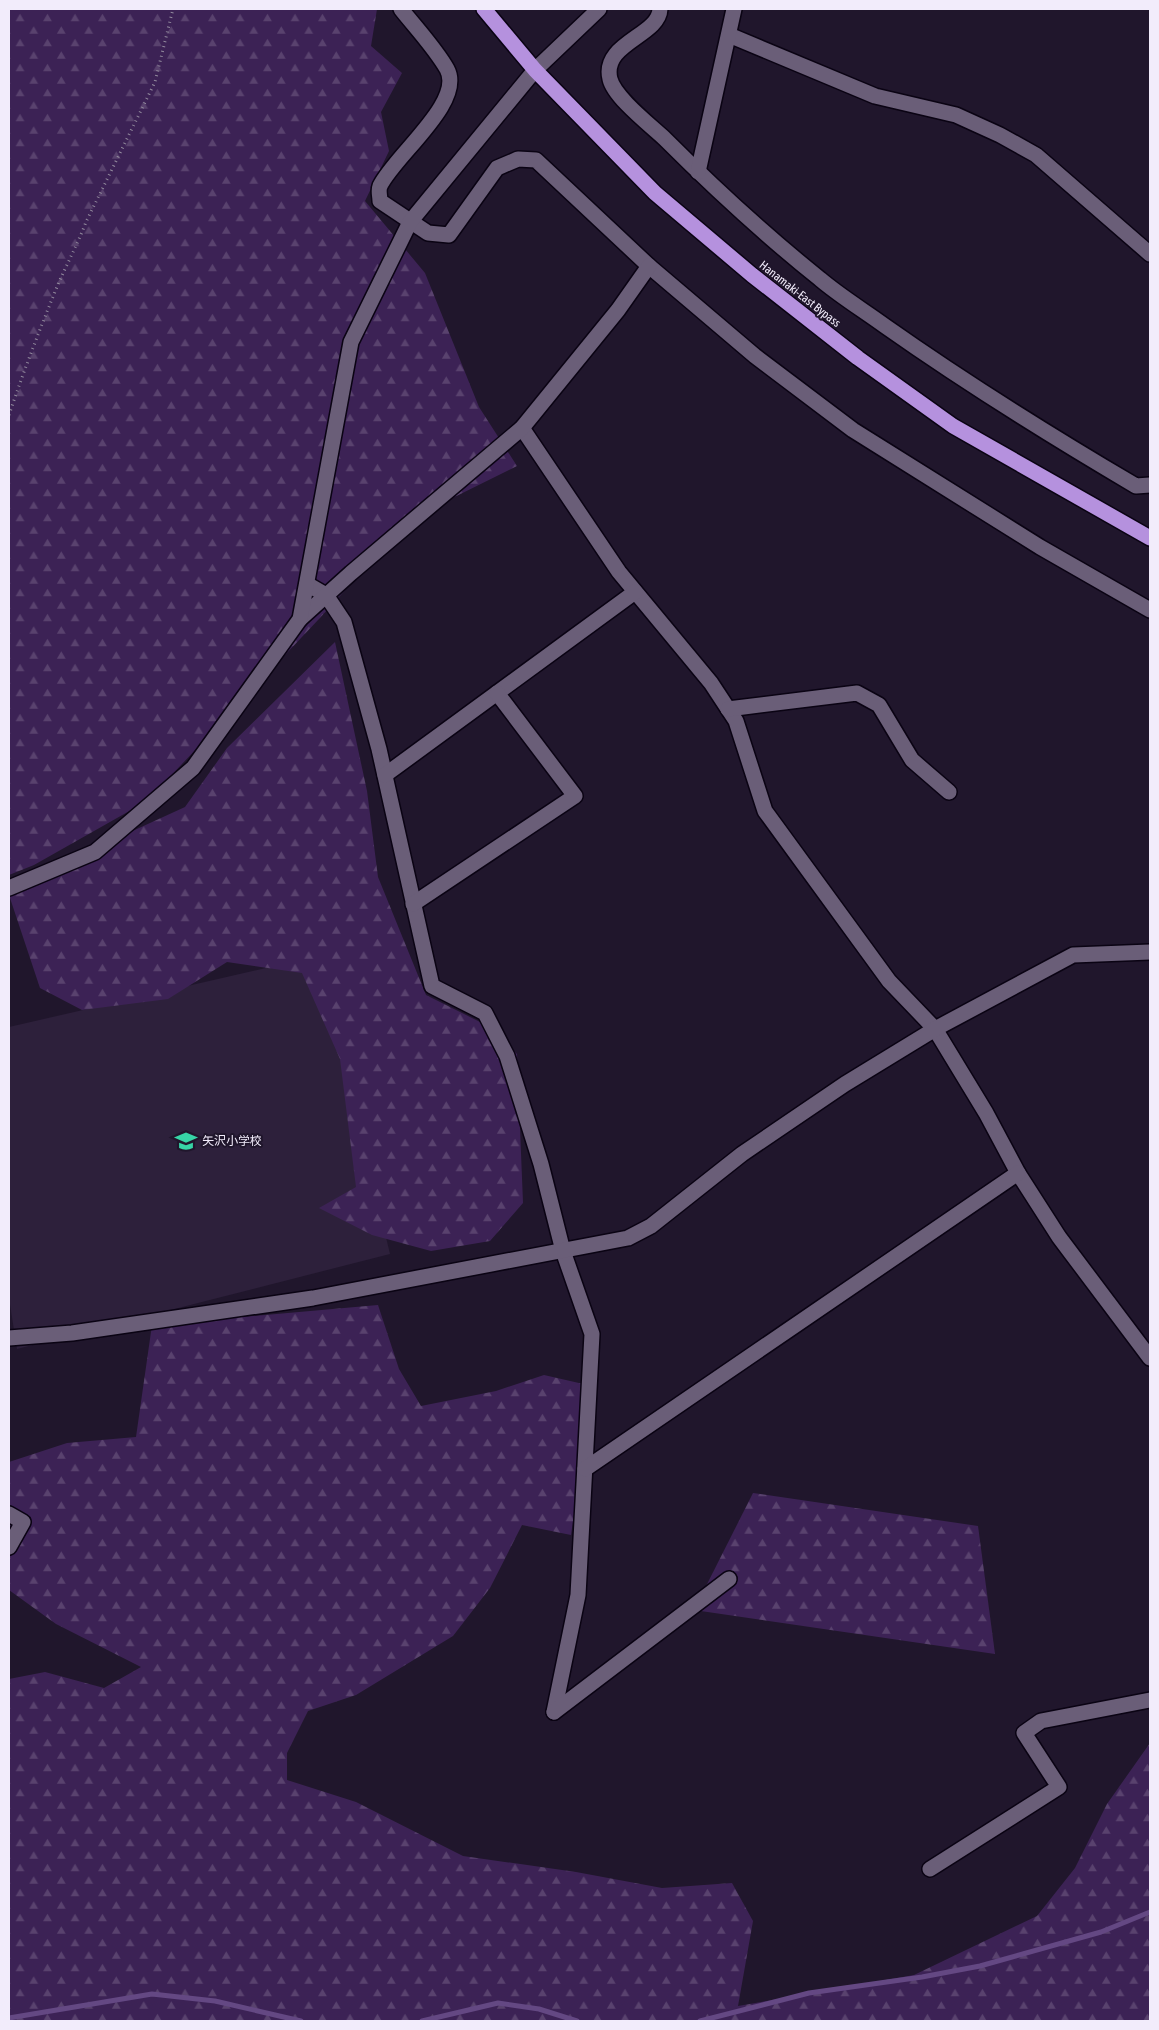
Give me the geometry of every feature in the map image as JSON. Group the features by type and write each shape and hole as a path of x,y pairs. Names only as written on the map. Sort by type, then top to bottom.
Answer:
{"highway":[{"name":"Hanamaki-East Bypass","path":"484,9 535,70 655,193 752,275 858,358 953,426 1150,538"}],"street":[{"path":"401,9 448,70 451,89 444,104 389,171 379,188 380,201 428,234 449,235 497,168 518,159 536,160 649,266 755,356 853,430 1040,547 1150,610"},
{"path":"300,620 351,342 410,222 535,70 599,9"},
{"path":"660,9 653,23 617,52 610,66 610,80 621,96 698,172 820,280 922,352 1065,444 1136,486 1150,485"},
{"path":"698,172 734,9"},
{"path":"729,35 875,96 956,115 1000,135 1036,154 1150,254"},
{"path":"9,888 95,852 193,768 300,620 522,428 618,310 649,266"},
{"path":"522,428 619,572 711,683 736,721 765,811 889,981 935,1029 986,1112 1018,1173 1059,1237 1150,1358"},
{"path":"307,584 326,596 344,622 384,775 432,986 485,1013 507,1056 541,1164 563,1251 592,1334 578,1595 554,1712 729,1580"},
{"path":"384,775 635,592"},
{"path":"413,904 576,796 497,693"},
{"path":"728,709 857,694 879,704 912,760 949,792"},
{"path":"9,1338 72,1333 313,1298 628,1238 651,1226 742,1154 846,1084 935,1029 1073,955 1150,952"},
{"path":"584,1469 1018,1173"},
{"path":"9,1514 23,1522 9,1548"},
{"path":"930,1869 1059,1787 1024,1733 1041,1721 1150,1700"}],"path":[{"path":"9,415 33,346 61,277 78,244 86,222 156,82 173,9"}],"shaded area":[{"name":"矢沢小学校","path":"318,956 390,1254 17,1349 9,1298 9,1027"}],"green space":[{"path":"9,9 377,9 371,46 402,73 381,112 389,151 365,201 425,273 479,407 517,466 410,519 318,620 147,801 34,865 9,875"},
{"path":"335,642 367,791 378,877 426,995 490,1027 517,1054 523,1203 490,1241 431,1251 372,1235 319,1208 356,1187 340,1059 302,973 227,962 168,999 82,1010 40,988 9,895 115,839 185,807 227,748"},
{"path":"378,1305 399,1369 421,1406 496,1391 544,1375 592,1386 571,1535 522,1525 490,1588 453,1636 356,1695 308,1711 287,1753 287,1780 356,1802 463,1856 576,1872 662,1888 732,1883 753,1921 738,2006 914,1975 1037,1916 1075,1868 1107,1804 1150,1743 1150,2019 1148,2021 9,2021 9,1679 45,1672 104,1688 141,1667 56,1624 9,1590 9,1462 67,1443 136,1437 152,1325"},
{"path":"753,1493 978,1526 995,1654 694,1610"}],"waterway":[{"path":"700,2021 809,1993 922,1977 980,1966 1101,1932 1150,1912"},
{"path":"9,2018 152,1994 215,2001 301,2021"},
{"path":"422,2021 498,2003 539,2009 577,2021"}],"place":[{"name":"矢沢小学校","path":"186,1141"}]}
